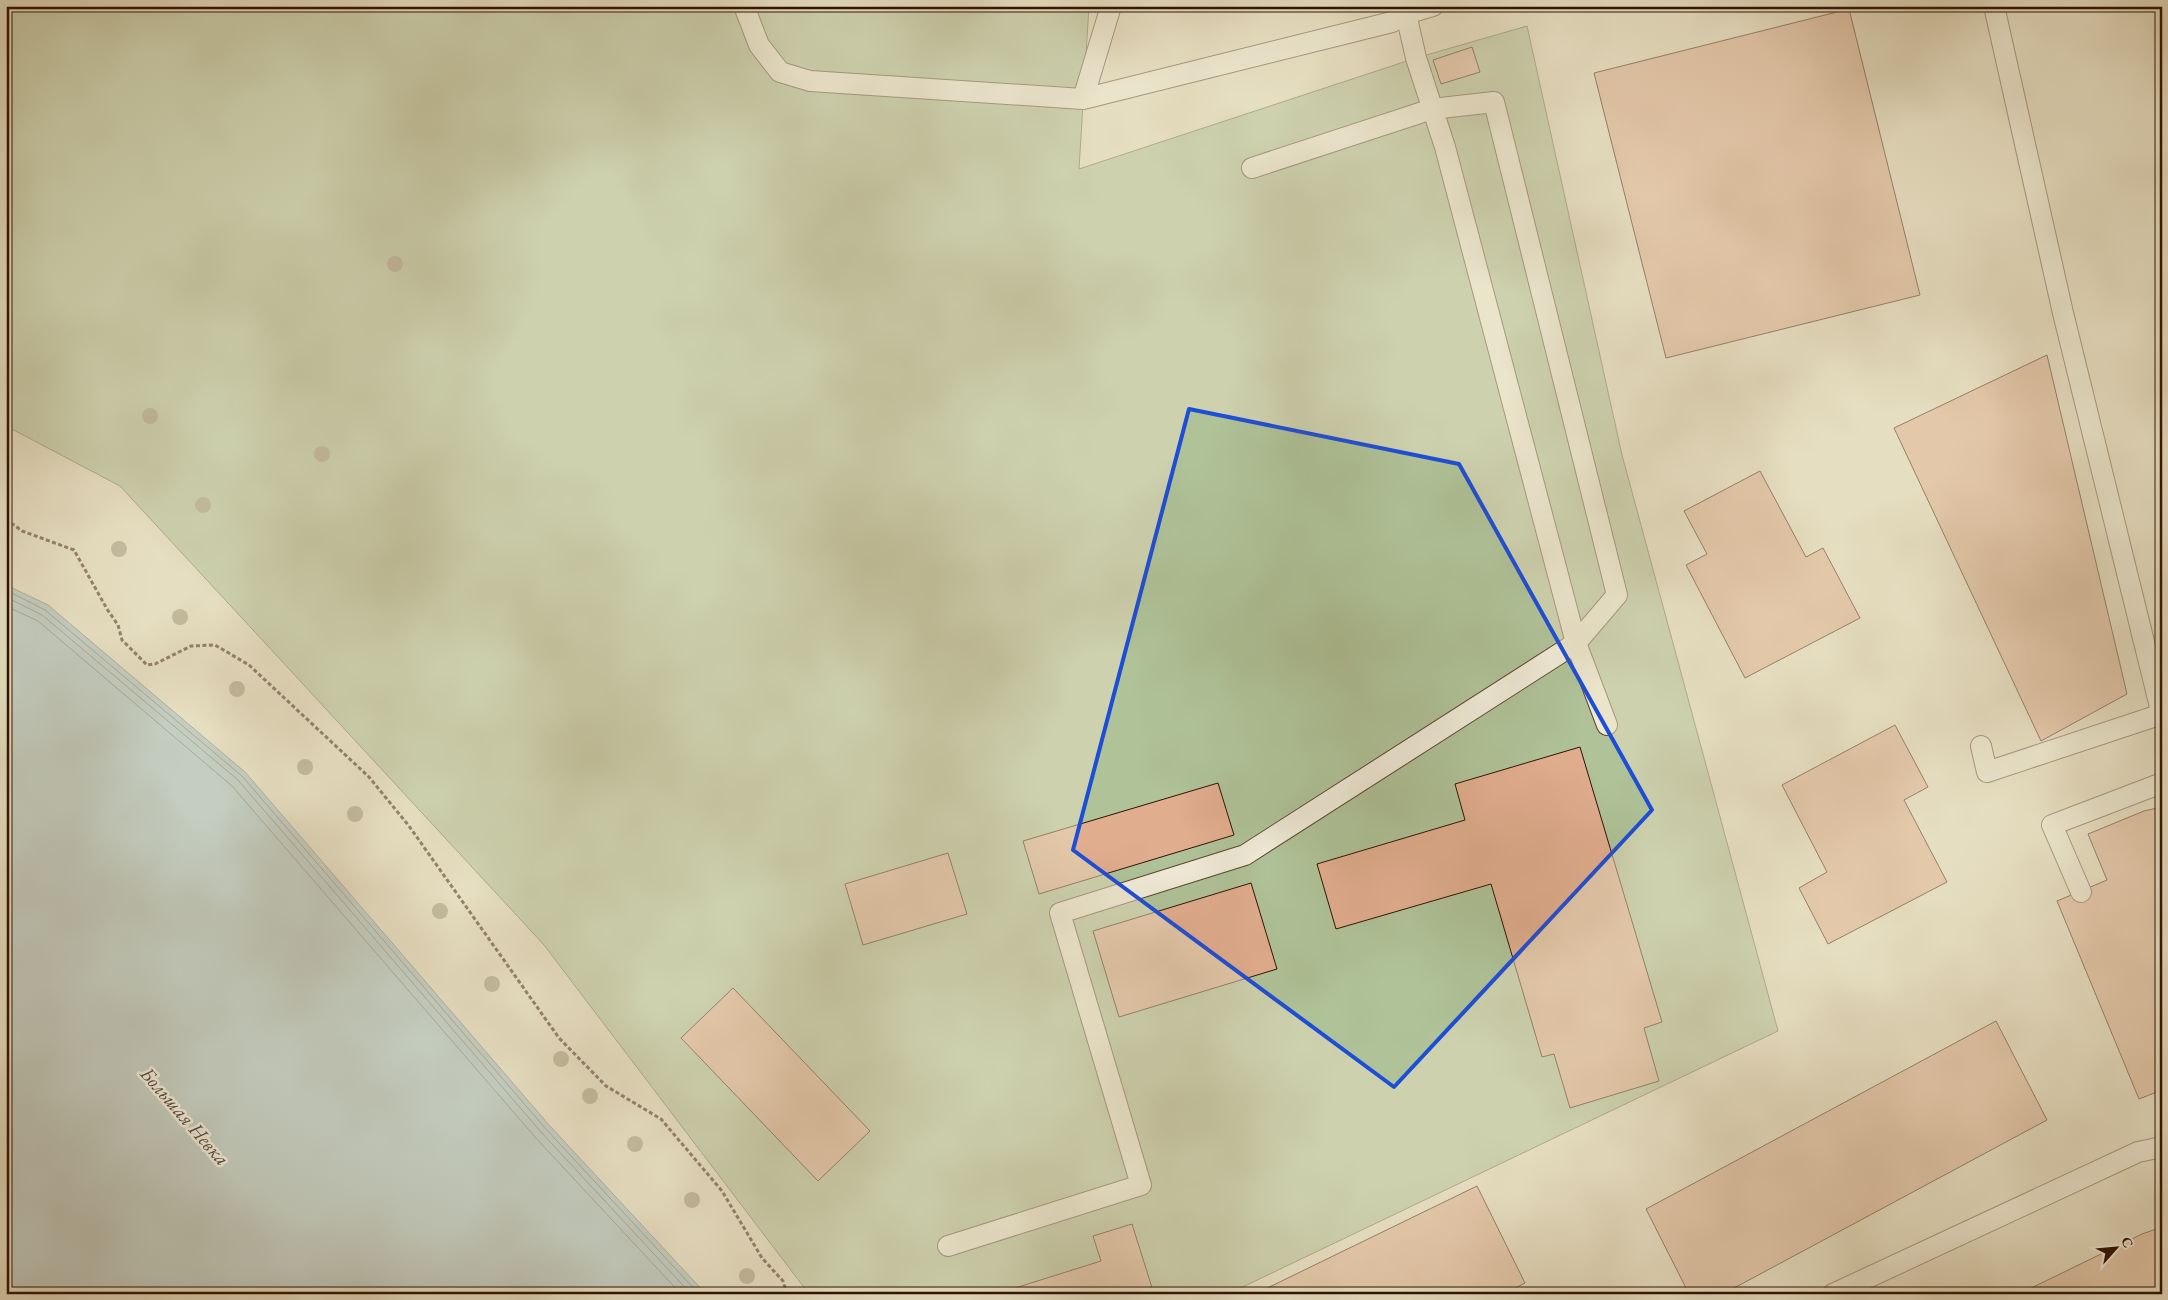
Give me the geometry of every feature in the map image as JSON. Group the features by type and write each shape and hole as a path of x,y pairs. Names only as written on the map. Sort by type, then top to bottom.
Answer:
{"lane":[{"path":"744,6 759,45 780,72 810,81 1083,99 1394,14 1433,6"},
{"path":"1083,99 1111,6"},
{"path":"1981,746 1987,772 2162,715 2065,323 1994,6"},
{"path":"1394,14 1416,58 1445,147 1576,643 1607,725"},
{"path":"948,1246 1141,1185 1060,913 1245,855 1576,643 1617,595 1494,102 1432,109 1252,168"},
{"path":"2081,892 2052,825 2162,783"},
{"path":"1845,1291 2138,1152 2162,1147"}],"path":[{"path":"6,519 22,531 74,550 118,625 122,640 147,665 155,664 191,646 215,645 256,671 370,778 409,826 559,1038 606,1086 661,1119 722,1191 762,1258 783,1281 787,1294"}],"highlighted area":[{"path":"1189,409 1459,464 1652,810 1394,1087 1073,850"}],"green space":[{"path":"6,6 1089,6 1079,169 1416,58 1527,26 1622,455 1778,1031 1228,1294 809,1294 544,945 120,486 6,426"}],"water":[{"name":"Большая Невка","path":"6,585 48,605 245,772 549,1125 706,1294 6,1294"}],"building":[{"path":"1849,9 1920,295 1666,358 1594,73"},
{"path":"1472,47 1480,72 1441,84 1433,60"},
{"path":"2047,355 2127,694 2041,741 1894,428"},
{"path":"1760,471 1806,557 1823,548 1860,618 1745,678 1686,565 1707,554 1684,511"},
{"path":"1895,725 1928,787 1904,800 1947,882 1828,944 1799,888 1827,872 1782,785"},
{"path":"1580,747 1662,1022 1644,1028 1659,1081 1570,1108 1554,1054 1542,1057 1491,884 1336,929 1317,864 1465,820 1455,784"},
{"path":"1218,783 1234,835 1039,894 1023,841"},
{"path":"2162,807 2162,1090 2139,1099 2057,901 2107,880 2088,834 2144,811"},
{"path":"948,853 967,914 863,945 845,884"},
{"path":"1251,883 1277,969 1119,1017 1093,931"},
{"path":"733,988 870,1131 818,1181 681,1038"},
{"path":"1996,1021 2047,1120 1723,1294 1689,1294 1646,1209"},
{"path":"1477,1186 1525,1283 1504,1294 1255,1294"},
{"path":"1132,1224 1154,1294 996,1294 1101,1261 1093,1236"},
{"path":"2162,1227 2162,1294 2019,1294 2142,1234"}]}
